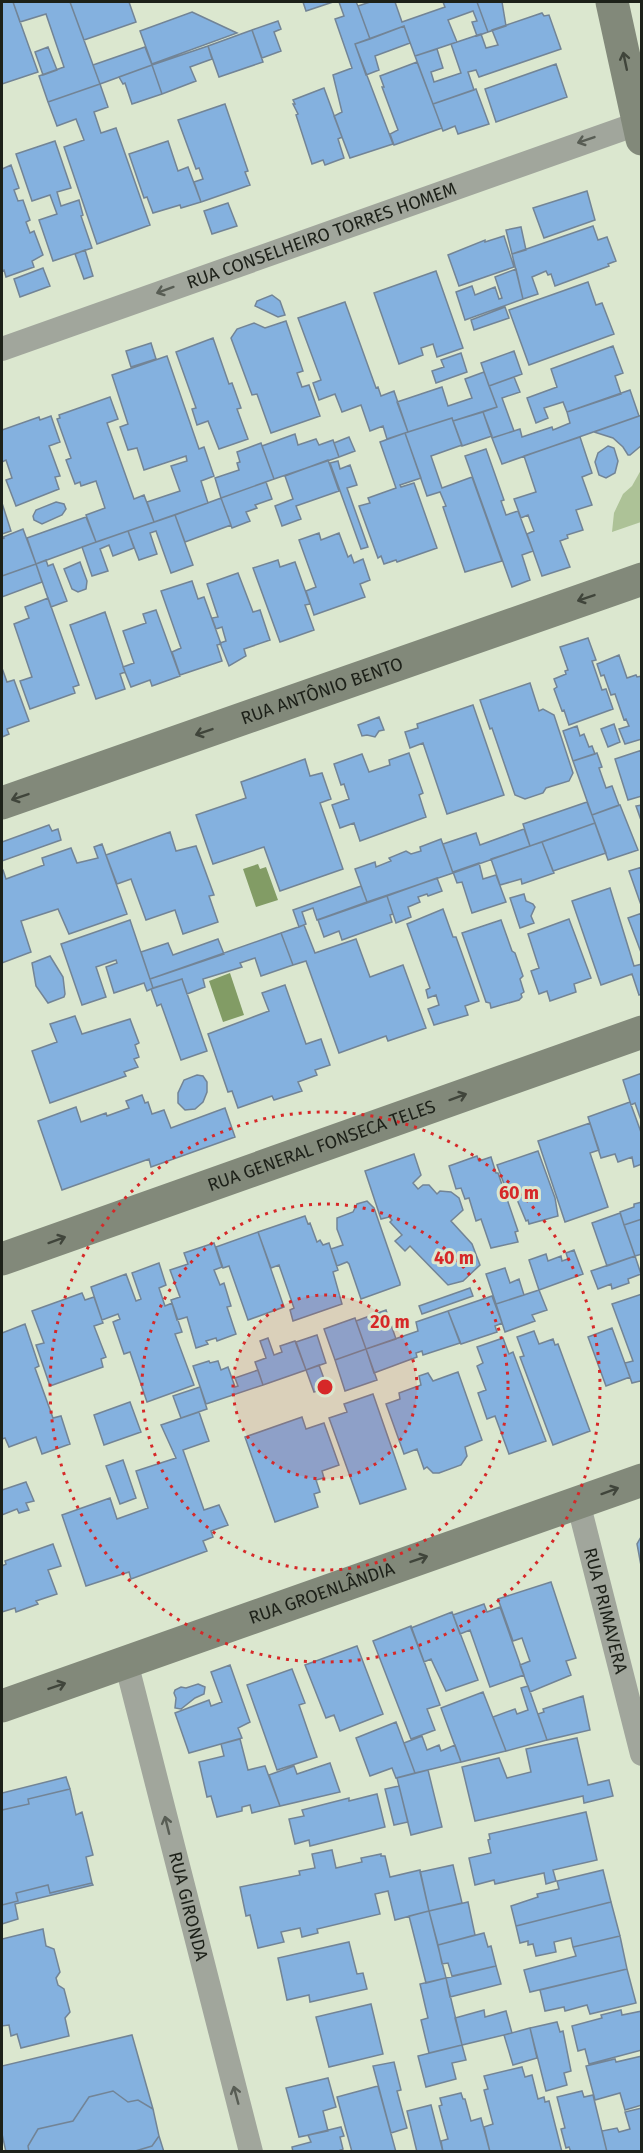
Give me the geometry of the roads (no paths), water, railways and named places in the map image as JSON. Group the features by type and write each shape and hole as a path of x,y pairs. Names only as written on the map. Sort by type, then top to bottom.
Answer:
{"street":[{"path":"612,2 641,128"},
{"name":"RUA CONSELHEIRO TORRES HOMEM","path":"2,349 641,128"},
{"name":"RUA ANTÔNIO BENTO","path":"2,803 642,579"},
{"name":"RUA GENERAL FONSECA TELES","path":"2,1259 642,1032"},
{"name":"RUA GROENLÂNDIA","path":"2,1706 642,1480"},
{"name":"RUA PRIMAVERA","path":"578,1502 642,1754"},
{"name":"RUA GIRONDA","path":"126,1662 251,2151"}]}
